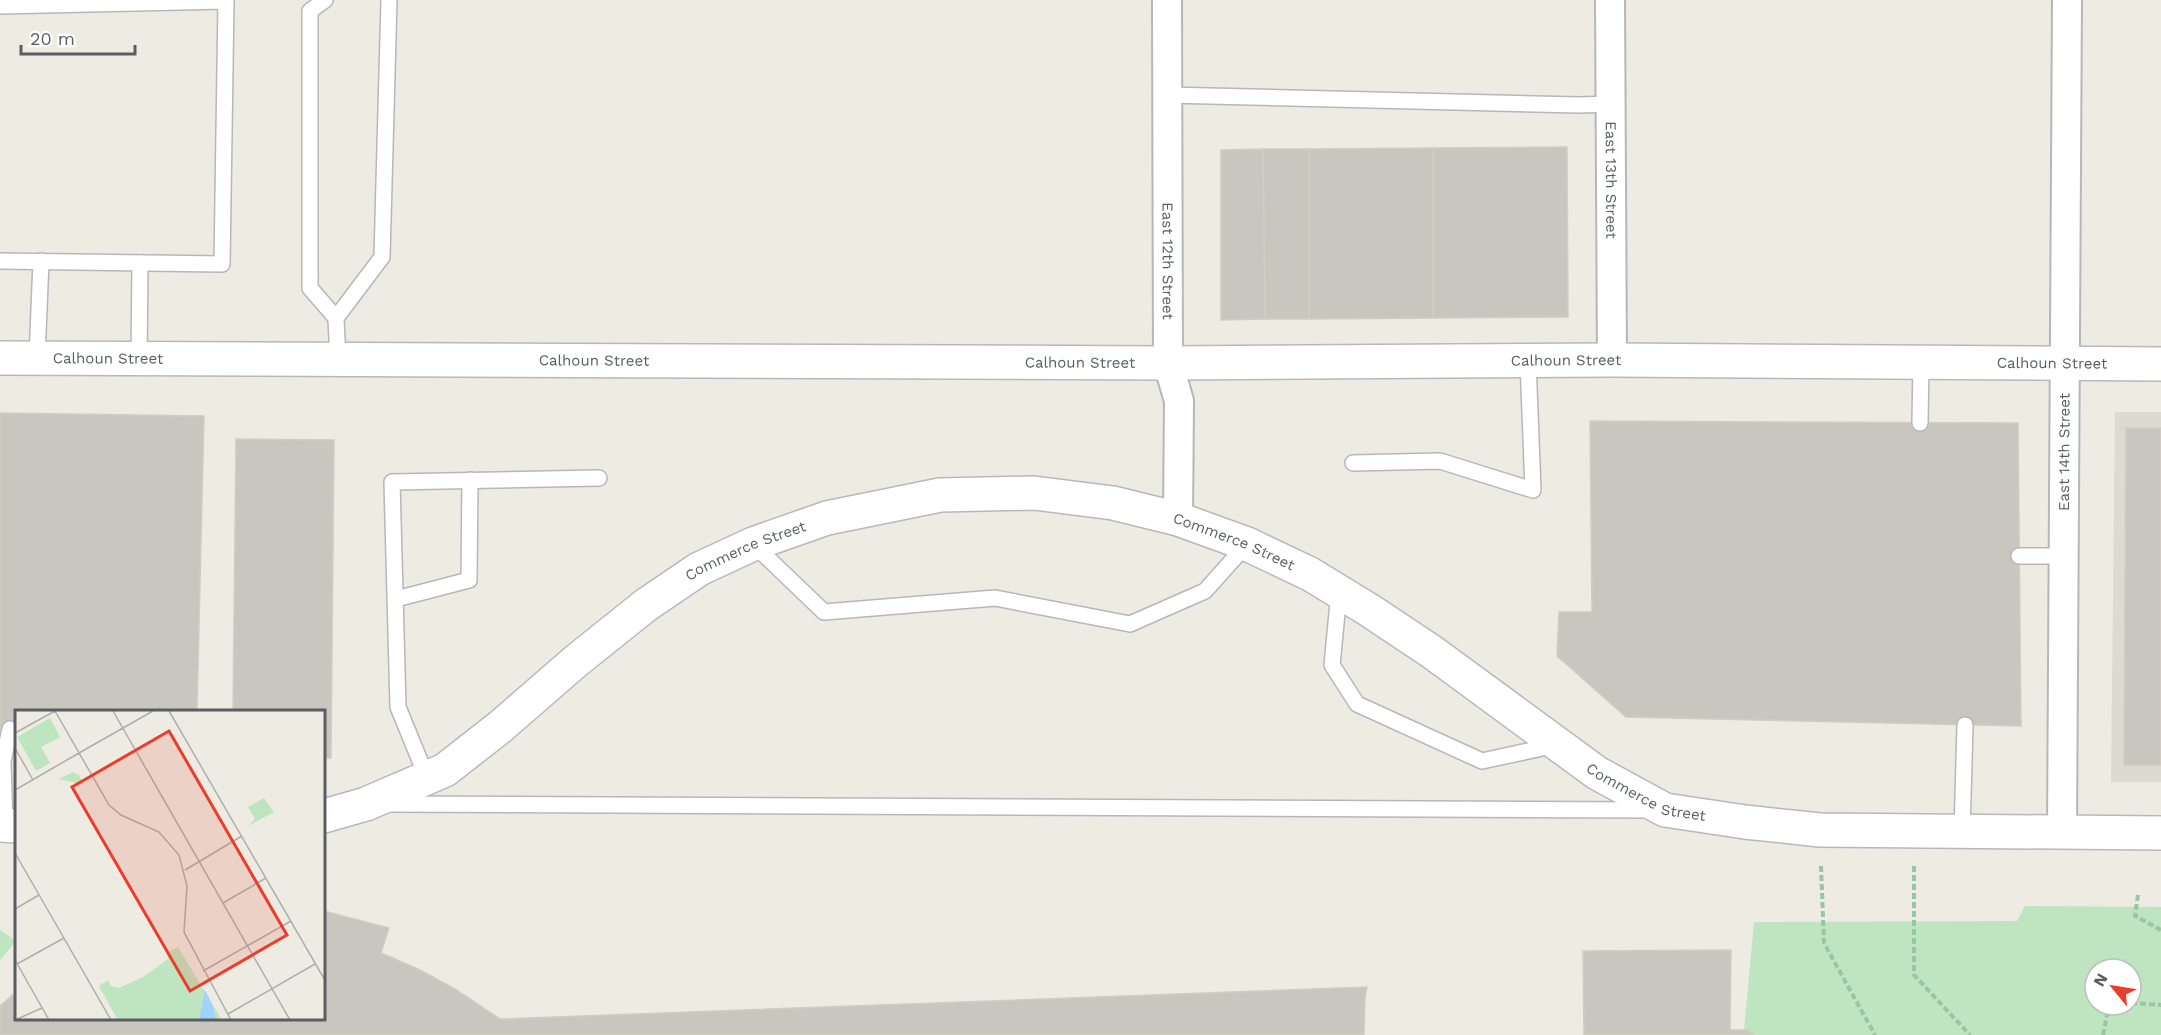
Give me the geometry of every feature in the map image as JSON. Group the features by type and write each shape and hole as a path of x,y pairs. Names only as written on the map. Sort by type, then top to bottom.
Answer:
{"street":[{"name":"East 12th Street","path":"1167,0 1168,363 1179,401 1178,519"},
{"name":"East 13th Street","path":"1610,0 1612,360"},
{"name":"East 14th Street","path":"2062,833 2067,0"},
{"name":"Calhoun Street","path":"0,358 1168,363 1612,360 2161,364"},
{"name":"Commerce Street","path":"326,815 366,804 445,770 646,605 699,569 753,544 827,518 940,495 1034,493 1113,503 1178,519 1246,544 1310,574 1432,652 1597,772 1665,810 1820,830 2161,833"}],"lane":[{"path":"325,0 310,11 310,288 336,318 338,360"},
{"path":"336,318 382,257 389,0"},
{"path":"0,6 226,1 222,264 0,261"},
{"path":"1167,94 1564,105 1611,104"},
{"path":"37,358 40,261"},
{"path":"139,359 140,263"},
{"path":"1353,462 1440,461 1533,490 1528,361"},
{"path":"1920,423 1922,363"},
{"path":"427,778 398,707 392,483 599,478"},
{"path":"396,599 468,580 470,480"},
{"path":"753,544 824,612 995,598 1130,624 1205,591 1246,544"},
{"path":"2019,556 2063,556"},
{"path":"1339,592 1332,665 1357,704 1482,761 1557,744"},
{"path":"1962,833 1965,725"},
{"path":"7,825 3,761 10,729"},
{"path":"366,804 1665,810"}],"path":[{"path":"1820,830 1824,943 1875,1035"},
{"path":"1914,832 1914,975 1970,1035"},
{"path":"2138,896 2135,916 2161,930"},
{"path":"2143,1004 2161,1005"},
{"path":"2103,1035 2107,1017"}],"shaded area":[{"path":"2115,412 2161,412 2161,782 2111,782"}],"green space":[{"path":"2025,906 2161,907 2161,1035 1754,1035 1744,1030 1754,922 2017,921"},
{"path":"0,930 15,942 0,960"}],"building":[{"path":"1567,147 1568,317 1433,318 1433,148"},
{"path":"1433,148 1433,318 1309,319 1309,149"},
{"path":"1263,149 1309,149 1309,319 1265,319"},
{"path":"1263,149 1265,319 1221,320 1221,150"},
{"path":"0,413 204,416 197,710 15,710 15,729 0,729"},
{"path":"1590,421 2018,423 2021,726 1626,717 1557,656 1559,612 1592,612"},
{"path":"2126,428 2161,428 2161,765 2124,765"},
{"path":"236,439 334,440 331,758 326,758 326,710 233,710"},
{"path":"326,912 389,928 381,953 455,989 500,1019 1367,987 1364,1035 0,1035 0,1006 15,993 15,1020 326,1020"},
{"path":"1731,950 1730,1030 1747,1030 1754,1035 1584,1035 1583,951"}]}
